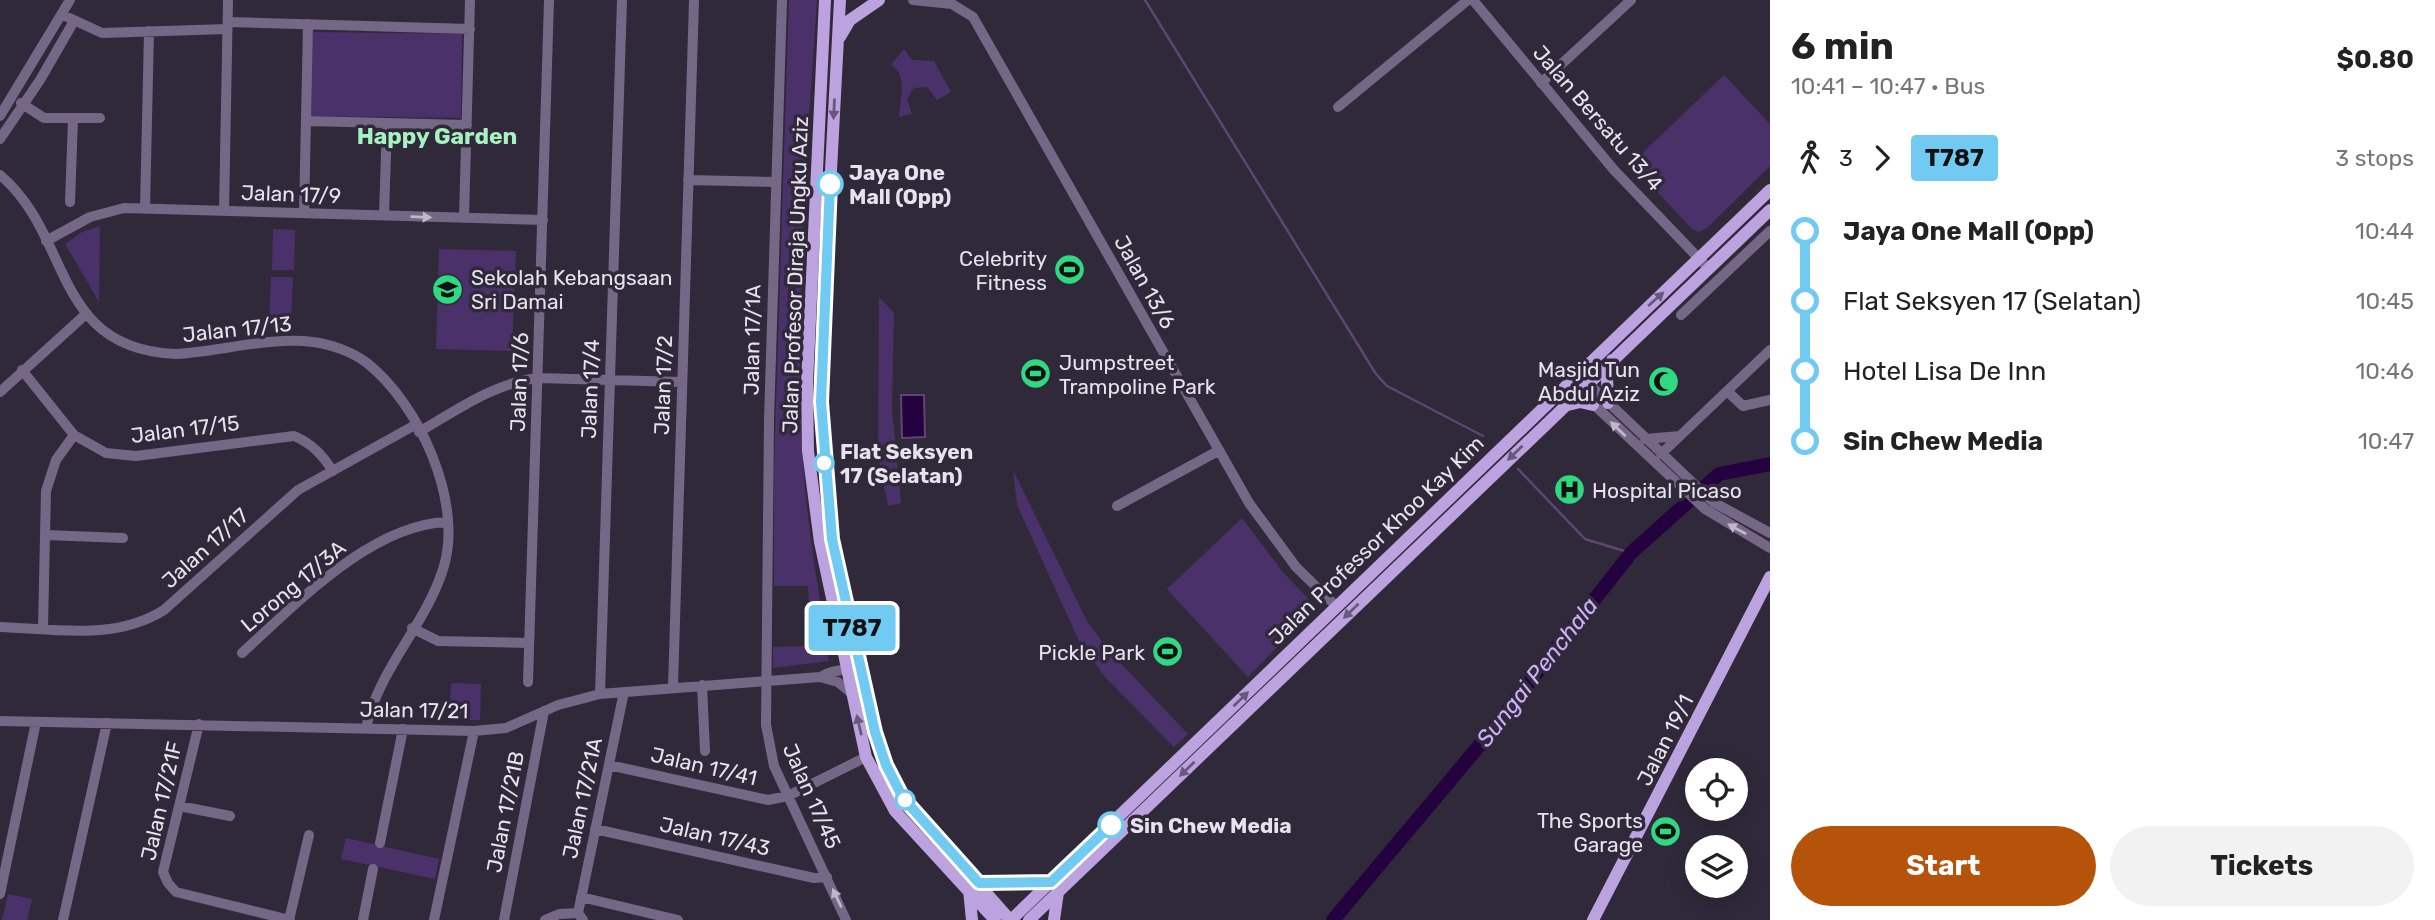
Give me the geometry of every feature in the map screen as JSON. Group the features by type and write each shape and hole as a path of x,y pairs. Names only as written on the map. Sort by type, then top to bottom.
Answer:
{"main road":[{"name":"Jalan Profesor Diraja Ungku Aziz","path":"825,0 809,317 808,451 820,542 866,757 895,811 1010,920"},
{"name":"Jalan Profesor Diraja Ungku Aziz","path":"840,0 824,279 821,422 832,539 880,749 903,798 974,886 995,920"},
{"path":"838,41 850,20 879,0"},
{"name":"Jalan Professor Khoo Kay Kim","path":"1029,920 1055,887 1336,606 1770,190"},
{"name":"Jalan Professor Khoo Kay Kim","path":"1010,920 1055,887 1770,210"},
{"path":"1548,401 1583,386 1585,371 1606,345"},
{"path":"1608,403 1607,378 1612,360"},
{"path":"1564,406 1580,402 1593,405"},
{"name":"Jalan 19/1","path":"1593,920 1770,578"},
{"path":"972,920 974,886 1055,887 1054,920"}],"street":[{"path":"2,110 13,97 70,0"},
{"path":"224,211 228,0"},
{"path":"464,218 470,0"},
{"name":"Jalan 17/6","path":"528,682 549,0"},
{"name":"Jalan 17/4","path":"600,694 622,0"},
{"name":"Jalan 17/2","path":"673,687 694,0"},
{"name":"Jalan 17/1A","path":"766,682 782,0"},
{"name":"Jalan 13/6","path":"913,0 951,4 973,17 1218,451 1269,533 1296,566 1336,606"},
{"path":"1338,107 1471,0"},
{"name":"Jalan Bersatu 13/4","path":"1471,0 1614,170 1708,268"},
{"path":"1541,83 1631,0"},
{"path":"62,15 102,33 228,25 308,24 470,29"},
{"path":"0,139 74,21"},
{"path":"304,213 308,24"},
{"path":"145,209 149,31"},
{"path":"13,97 44,118 100,118"},
{"path":"70,202 73,118"},
{"path":"306,121 467,125"},
{"path":"384,215 387,123"},
{"name":"Jalan 17/13","path":"0,175 34,215 66,286 86,314 125,344 158,354 202,353 300,341 341,350 365,361 396,393 417,428 443,484 448,522 444,567 380,685 366,728"},
{"path":"688,180 776,182"},
{"name":"Jalan 17/9","path":"46,241 108,211 145,209 543,220"},
{"path":"1681,315 1770,231"},
{"path":"0,392 86,314"},
{"path":"1643,452 1661,454 1770,350"},
{"name":"Jalan 17/15","path":"22,370 74,435 106,453 120,456 294,436 308,442 321,453 333,471"},
{"name":"Jalan 17/17","path":"0,627 113,631 150,620 298,490 517,380 538,378 682,382"},
{"path":"1583,386 1608,403 1661,454 1677,486 1770,548"},
{"path":"1583,386 1593,405 1643,452 1687,480 1709,506 1770,533"},
{"path":"1727,391 1742,405 1770,400"},
{"path":"43,628 49,475 74,435"},
{"path":"1645,439 1681,436"},
{"path":"1670,471 1681,436"},
{"path":"1117,506 1218,451"},
{"name":"Lorong 17/3A","path":"242,653 326,580 363,553 419,526 448,522"},
{"path":"45,535 123,538"},
{"path":"412,628 438,641 529,643"},
{"path":"847,670 854,670 865,688"},
{"name":"Jalan 17/21","path":"0,721 474,731 506,728 544,711 600,694 820,677 828,672 847,670"},
{"path":"820,677 838,682 851,693"},
{"name":"Jalan 17/45","path":"766,682 768,746 846,920"},
{"path":"702,685 705,751"},
{"name":"Jalan 17/21A","path":"581,916 581,897 624,692"},
{"name":"Jalan 17/21B","path":"503,920 544,711"},
{"path":"0,894 36,722"},
{"path":"63,920 107,723"},
{"name":"Jalan 17/21F","path":"199,724 163,872 167,883 176,891 290,920"},
{"path":"380,842 403,729"},
{"path":"434,920 474,731"},
{"name":"Jalan 17/41","path":"608,765 761,799 789,796 866,757"},
{"path":"179,806 230,816"},
{"name":"Jalan 17/43","path":"595,829 814,878 827,877"},
{"path":"290,920 309,835"},
{"path":"363,920 373,869"},
{"path":"581,897 678,920"},
{"path":"545,920 559,914 581,916"}],"shaded area":[{"path":"789,0 817,0 803,222 800,389 806,499 829,661 773,668 773,647 812,646 808,586 774,586 774,468"},
{"path":"311,32 462,34 461,118 310,116"},
{"path":"904,49 912,60 934,61 951,92 937,100 927,87 914,88 907,99 912,114 899,117 900,74 891,65"},
{"path":"1724,75 1770,124 1770,166 1707,228 1699,232 1693,230 1631,164"},
{"path":"100,226 99,302 65,244 82,232"},
{"path":"273,229 295,230 294,270 272,270"},
{"path":"439,249 516,251 512,351 436,349"},
{"path":"271,277 293,277 291,324 269,323"},
{"path":"879,297 894,313 892,409 901,503 888,506 878,456"},
{"path":"901,395 924,395 925,437 902,438"},
{"path":"1013,470 1087,621 1109,651 1188,734 1174,747 1105,677 1079,641 1017,505"},
{"path":"1242,518 1282,571 1316,607 1248,677 1167,589"},
{"path":"451,683 481,684 480,720 449,720"},
{"path":"346,838 439,859 435,879 341,859"},
{"path":"8,894 32,899 27,920 2,920"}],"waterway":[{"path":"1145,0 1376,374 1387,386 1483,436"},
{"name":"Sungai Penchala","path":"1333,920 1484,740 1631,553 1719,474 1770,464"},
{"path":"1518,469 1585,539 1631,553"}],"bus line":[{"name":"T787","path":"830,184 821,360 824,473 832,539 875,732 886,765 903,798 979,883 1012,885 1051,882 1111,825"}],"place":[{"name":"Jaya One Mall (Opp)","path":"830,184"},
{"name":"Celebrity Fitness","path":"1070,270"},
{"name":"Sekolah Kebangsaan Sri Damai","path":"448,289"},
{"name":"Jumpstreet Trampoline Park","path":"1036,374"},
{"name":"Masjid Tun Abdul Aziz","path":"1663,381"},
{"name":"Flat Seksyen 17 (Selatan)","path":"824,463"},
{"name":"Hospital Picaso","path":"1569,490"},
{"name":"Pickle Park","path":"1168,652"},
{"name":"Sin Chew Media","path":"1111,825"},
{"name":"The Sports Garage","path":"1666,832"}],"district":[{"name":"Happy Garden","path":"437,136"}]}
